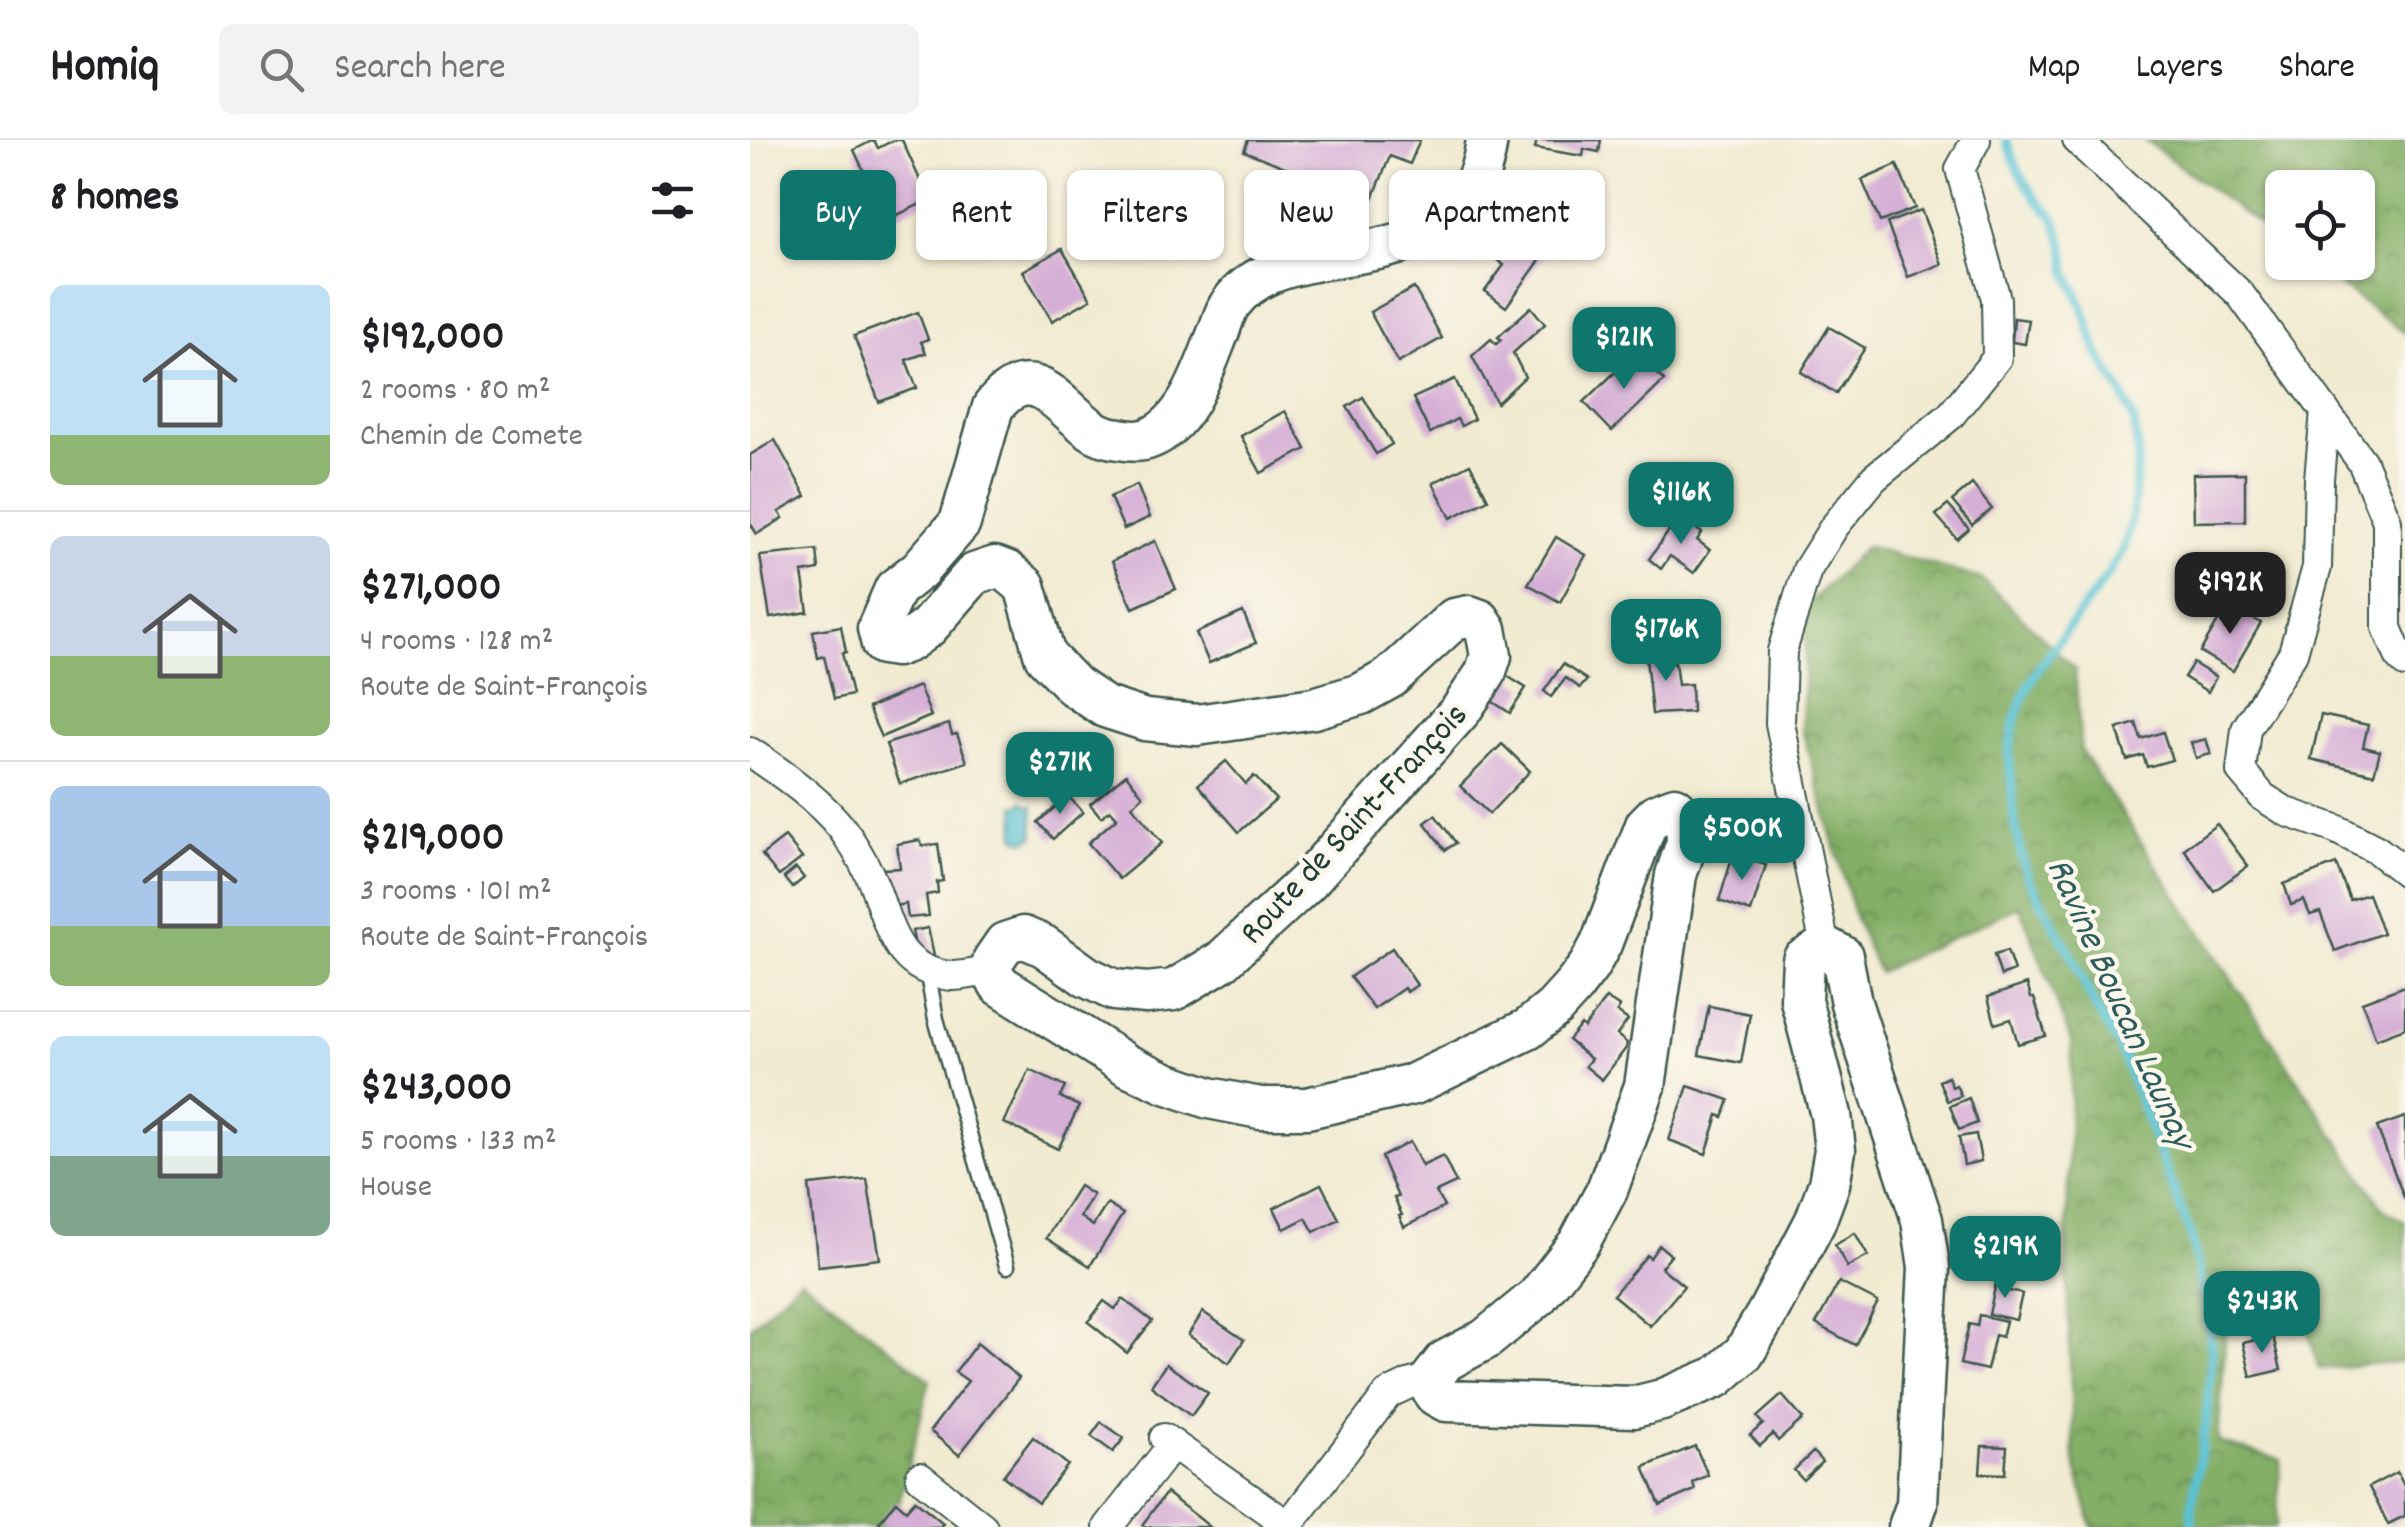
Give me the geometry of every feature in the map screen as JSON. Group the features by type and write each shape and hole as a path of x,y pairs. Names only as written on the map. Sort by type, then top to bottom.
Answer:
{"main road":[{"name":"Route de Saint-François","path":"991,971 1004,942 1023,937 1044,946 1087,978 1114,990 1174,990 1222,962 1308,881 1460,710 1485,674 1490,656 1486,629 1480,620 1470,616 1454,619 1390,678 1361,694 1314,708 1197,725 1146,720 1105,707 1074,686 1046,656 1025,586 1008,572 994,567 974,574 928,627 909,641 896,646 882,644 878,628 895,589 919,570 960,523 992,407 1019,385 1042,386 1094,431 1110,438 1148,440 1175,420 1190,396 1230,304 1255,281 1286,266 1395,245 1428,234 1452,218 1476,187 1488,140"},
{"path":"991,971 1000,985 1128,1065 1209,1098 1260,1108 1308,1108 1414,1084 1528,1029 1554,1008 1589,966 1601,944 1646,825 1657,814 1674,807 1686,818 1686,842 1676,875 1644,1086 1607,1190 1579,1243 1538,1297 1486,1339 1445,1361 1428,1383 1435,1395 1446,1401 1634,1407 1662,1400 1716,1377 1744,1353 1815,1222 1836,1150 1832,1115 1801,1000 1803,960 1824,948 1842,956 1851,1002 1922,1220 1929,1267 1917,1504 1909,1527"}],"street":[{"path":"1824,948 1780,722 1782,651 1807,570 1834,527 1874,478 1950,416 1997,358 1996,299 1960,170 1976,140"},
{"path":"2077,140 2240,294 2362,462 2387,521 2388,628 2405,663"},
{"path":"2325,410 2317,568 2293,653 2246,729 2242,771 2263,797 2288,812 2336,829 2378,850 2405,872"},
{"path":"750,752 807,796 845,832 873,883 899,949 912,961 955,976 991,971"},
{"path":"1108,1527 1168,1441 1275,1516 1284,1527 1388,1394 1432,1378"},
{"path":"920,1477 983,1527"}],"lane":[{"path":"927,969 936,1019 1008,1266"}],"green space":[{"path":"2145,140 2405,140 2405,333 2333,280 2375,280 2375,170 2265,170 2265,229"},
{"path":"1866,546 1982,579 2075,669 2081,751 2383,1209 2405,1222 2405,1361 2319,1369 2302,1312 2227,1316 2218,1442 2281,1460 2276,1527 2092,1527 2074,1460 2066,1255 2072,1044 2020,906 1878,972 1855,918 1802,729 1807,605"},
{"path":"801,1279 930,1380 893,1527 750,1527 750,1327"}],"water":[{"path":"1023,801 1033,806 1034,837 1025,841 1016,838 1015,806"}],"building":[{"path":"874,140 878,148 902,140 916,171 916,206 896,216 896,170 863,170 854,150"},
{"path":"1248,140 1420,140 1410,164 1390,156 1372,201 1369,170 1293,170 1244,151"},
{"path":"1537,140 1601,140 1599,152 1584,149 1583,156 1535,148"},
{"path":"1897,165 1915,208 1880,222 1862,180"},
{"path":"1921,210 1942,264 1908,277 1887,223"},
{"path":"1062,249 1091,299 1052,321 1023,271"},
{"path":"1497,260 1540,260 1506,307 1485,291 1504,265"},
{"path":"1414,288 1442,338 1398,363 1370,312"},
{"path":"1531,307 1545,324 1513,353 1525,377 1497,403 1472,356 1491,339 1496,344 1501,340 1498,337"},
{"path":"1648,311 1659,320 1641,338 1631,328"},
{"path":"918,312 928,339 921,342 926,353 906,360 917,388 879,402 854,336"},
{"path":"2014,318 2029,320 2025,344 2012,342"},
{"path":"1829,327 1865,348 1836,393 1801,372"},
{"path":"1636,352 1664,381 1612,431 1584,402"},
{"path":"1455,379 1474,419 1461,426 1457,419 1430,433 1413,398"},
{"path":"1363,397 1392,444 1376,454 1347,407"},
{"path":"1285,411 1306,449 1261,473 1241,436"},
{"path":"775,440 806,496 779,512 783,518 757,534 750,523 750,455"},
{"path":"1470,464 1488,499 1451,518 1433,483"},
{"path":"2245,473 2245,521 2194,522 2193,474"},
{"path":"1972,484 1992,509 1972,525 1952,501"},
{"path":"1137,485 1150,517 1124,529 1110,497"},
{"path":"1948,505 1969,529 1957,539 1936,515"},
{"path":"1679,517 1702,533 1697,540 1710,550 1694,573 1670,556 1661,569 1649,559"},
{"path":"1556,537 1586,555 1560,602 1528,584"},
{"path":"1155,541 1176,589 1133,608 1112,561"},
{"path":"817,550 819,570 802,573 808,612 770,618 760,556"},
{"path":"2263,582 2278,583 2276,605 2261,604"},
{"path":"2228,604 2261,623 2233,671 2200,652"},
{"path":"1243,612 1256,643 1209,663 1196,633"},
{"path":"841,626 846,652 842,653 852,695 834,699 824,656 818,658 813,631"},
{"path":"1671,646 1672,658 1660,659 1661,663 1675,662 1678,685 1691,684 1692,712 1652,714 1645,649"},
{"path":"2193,663 2216,677 2208,692 2184,677"},
{"path":"1563,664 1587,680 1580,688 1566,678 1551,697 1544,691"},
{"path":"1507,676 1526,688 1510,713 1490,700"},
{"path":"919,686 931,716 881,737 868,708"},
{"path":"2321,715 2368,725 2363,747 2380,751 2374,774 2311,759"},
{"path":"2136,723 2141,739 2163,732 2172,760 2147,767 2143,755 2127,760 2117,729"},
{"path":"949,724 967,762 900,784 886,744"},
{"path":"2206,739 2211,754 2196,758 2191,743"},
{"path":"1502,744 1530,771 1489,814 1460,786"},
{"path":"1226,761 1246,784 1254,776 1276,800 1239,832 1198,785"},
{"path":"1126,774 1143,796 1132,806 1162,843 1119,879 1088,843 1117,818 1110,810 1101,817 1090,804"},
{"path":"1068,796 1083,812 1053,839 1038,822"},
{"path":"1435,815 1456,843 1445,850 1425,823"},
{"path":"2217,824 2248,866 2214,891 2184,849"},
{"path":"785,837 802,858 779,876 762,855"},
{"path":"920,840 922,846 938,844 943,881 937,882 938,893 926,895 929,916 908,918 906,904 894,906 883,869 900,868 897,844"},
{"path":"1733,855 1766,865 1751,912 1719,901"},
{"path":"2336,864 2350,900 2368,894 2383,933 2335,951 2320,912 2310,915 2304,900 2291,905 2284,884"},
{"path":"796,868 804,878 792,888 784,878"},
{"path":"928,928 934,956 918,959 912,931"},
{"path":"1392,948 1417,985 1407,992 1404,988 1374,1009 1350,977"},
{"path":"2007,951 2014,971 2001,976 1994,955"},
{"path":"2027,984 2046,1036 2018,1044 2011,1019 1995,1024 1988,997"},
{"path":"2405,986 2405,1028 2376,1039 2362,1002"},
{"path":"1606,998 1620,1007 1617,1012 1628,1020 1617,1035 1627,1043 1602,1080 1585,1066 1591,1059 1568,1040 1581,1025 1584,1028"},
{"path":"1709,1006 1750,1014 1741,1063 1699,1055"},
{"path":"1030,1070 1065,1087 1060,1097 1079,1106 1058,1149 1004,1123"},
{"path":"1948,1077 1961,1096 1947,1101 1939,1081"},
{"path":"1688,1086 1729,1100 1723,1117 1718,1115 1706,1154 1669,1140"},
{"path":"1969,1098 1977,1123 1959,1130 1950,1106"},
{"path":"2405,1117 2405,1200 2377,1127"},
{"path":"1976,1134 1981,1161 1964,1165 1959,1137"},
{"path":"1410,1142 1422,1166 1443,1156 1456,1183 1436,1192 1444,1207 1404,1227 1394,1198 1398,1197 1381,1157"},
{"path":"867,1179 880,1259 818,1266 809,1185"},
{"path":"1321,1184 1339,1219 1314,1232 1306,1218 1284,1229 1274,1208"},
{"path":"1079,1186 1093,1195 1080,1217 1093,1226 1107,1204 1123,1214 1090,1266 1046,1238"},
{"path":"1855,1233 1868,1256 1847,1267 1835,1245"},
{"path":"1991,1243 2016,1245 2014,1275 1988,1274"},
{"path":"1659,1245 1671,1255 1661,1267 1684,1286 1650,1326 1613,1295"},
{"path":"1997,1279 2011,1282 2009,1291 2022,1294 2016,1320 1989,1314"},
{"path":"1839,1282 1878,1302 1855,1345 1816,1324"},
{"path":"1123,1299 1152,1321 1127,1353 1088,1322 1104,1301 1115,1309"},
{"path":"1203,1312 1244,1340 1229,1363 1188,1335"},
{"path":"1979,1315 2006,1321 2002,1337 1995,1335 1987,1370 1960,1364 1969,1324 1977,1326"},
{"path":"2273,1336 2281,1370 2251,1377 2243,1343"},
{"path":"977,1343 1019,1378 959,1455 930,1431 968,1381 955,1372"},
{"path":"1166,1364 1208,1393 1191,1416 1151,1386"},
{"path":"1782,1395 1803,1419 1778,1441 1773,1434 1760,1446 1750,1435 1763,1424 1757,1417"},
{"path":"1101,1422 1124,1438 1113,1452 1091,1436"},
{"path":"1033,1437 1068,1465 1038,1503 1003,1476"},
{"path":"1695,1446 1708,1475 1693,1482 1695,1490 1660,1505 1644,1467"},
{"path":"1982,1446 2007,1447 2005,1474 1980,1473"},
{"path":"1813,1452 1822,1462 1803,1480 1794,1470"},
{"path":"2397,1472 2405,1488 2405,1516 2388,1524 2369,1487"},
{"path":"1166,1493 1210,1527 1142,1525"},
{"path":"915,1500 943,1523 940,1527 885,1527 879,1522 896,1501 906,1510"}],"waterway":[{"name":"Ravine Boucan Launay","path":"2006,140 2018,171 2036,199 2054,217 2064,245 2067,271 2098,353 2134,422 2138,453 2133,513 2124,548 2039,668 2016,718 2009,751 2014,817 2029,880 2118,1044 2192,1238 2212,1355 2192,1527"}]}
